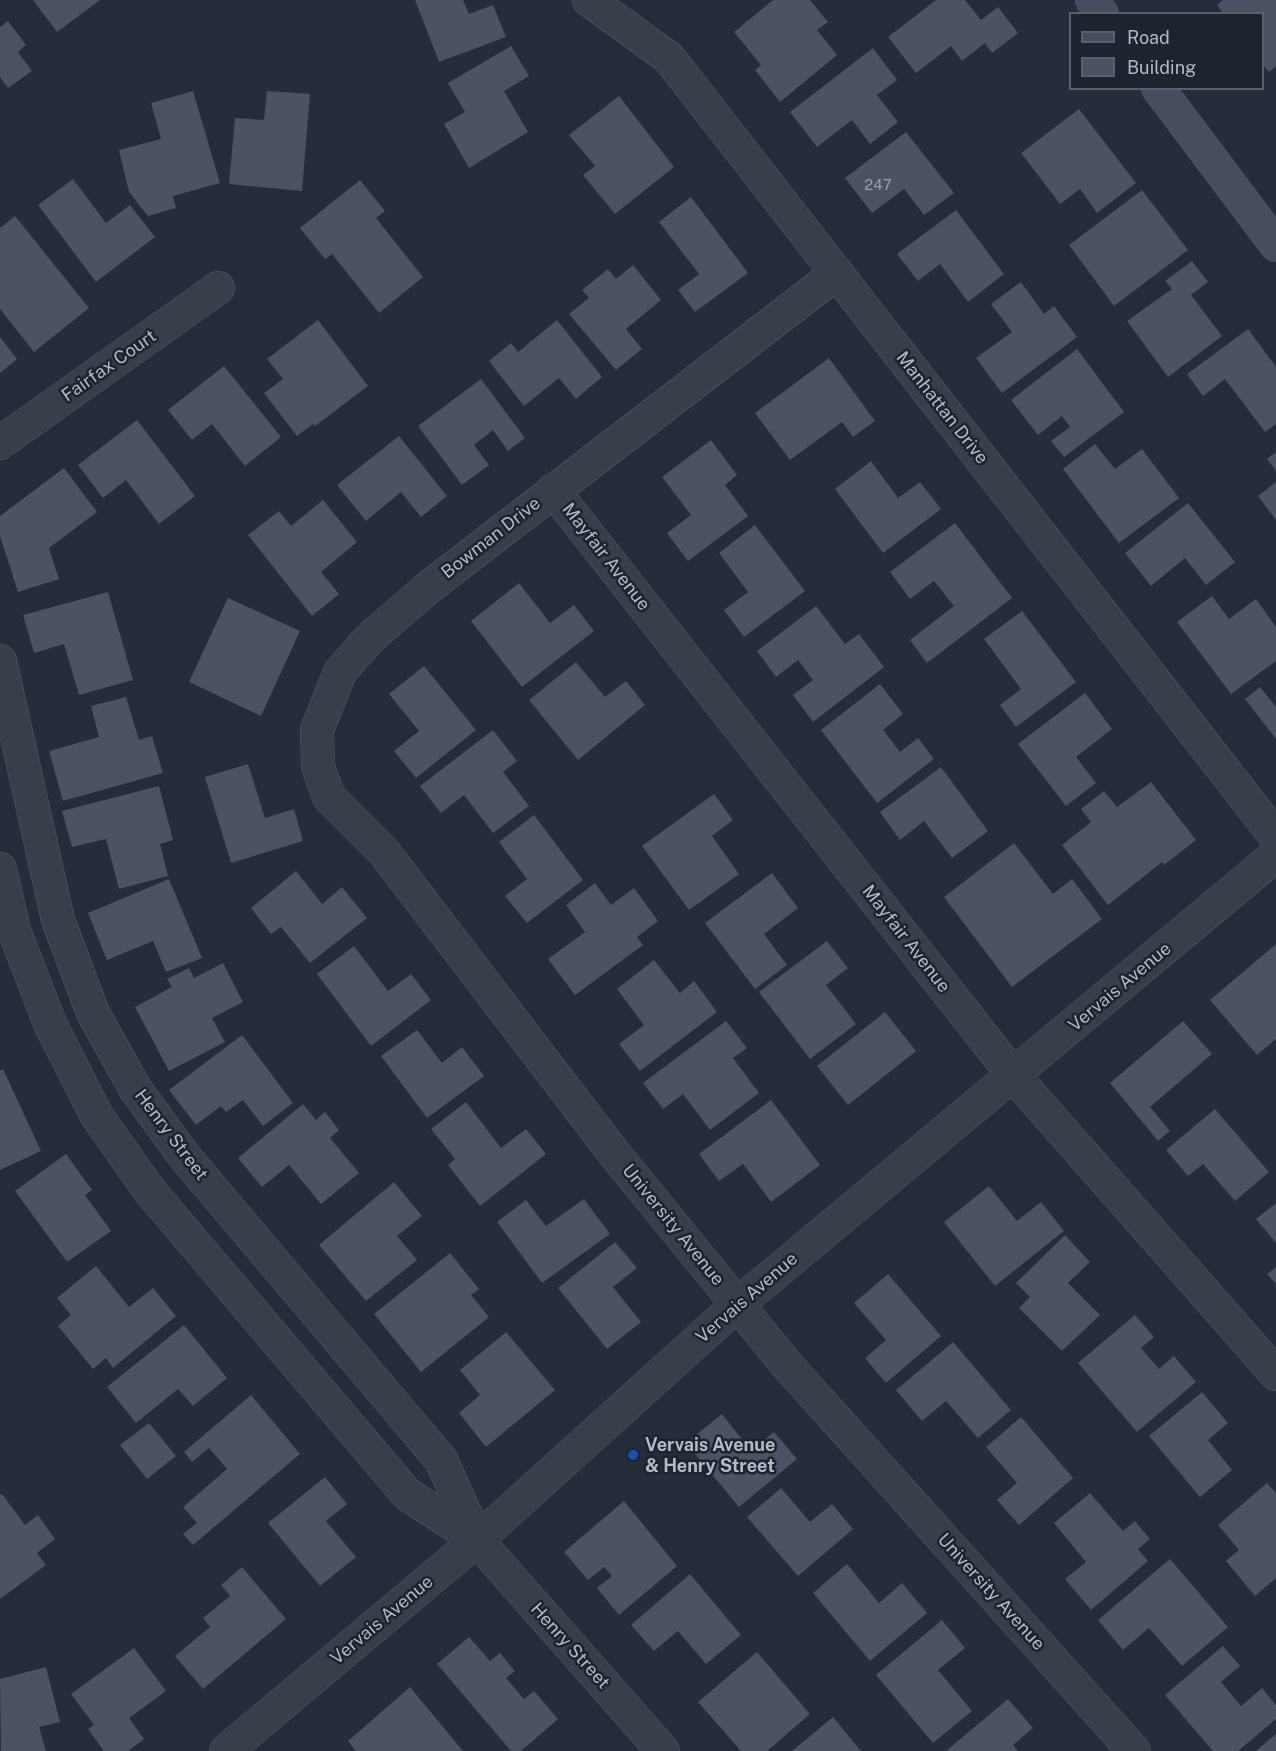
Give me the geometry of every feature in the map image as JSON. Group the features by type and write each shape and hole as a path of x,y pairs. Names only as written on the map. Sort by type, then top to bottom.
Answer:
{"main road":[{"path":"1160,90 1276,245"}],"street":[{"name":"Manhattan Drive","path":"589,0 669,58 1276,837"},
{"name":"Bowman Drive","path":"327,791 318,767 317,730 340,672 369,639 429,587 553,490 837,273"},
{"name":"Fairfax Court","path":"0,443 218,288"},
{"name":"Mayfair Avenue","path":"553,490 1014,1076 1276,1374"},
{"name":"Henry Street","path":"0,661 58,920 93,1013 136,1089 185,1157 441,1460 477,1540"},
{"name":"University Avenue","path":"327,791 329,797 384,852 613,1152 795,1374 1134,1751"},
{"name":"Vervais Avenue","path":"226,1751 477,1540 738,1304 1276,855"},
{"name":"Henry Street","path":"0,869 14,930 51,1026 97,1116 149,1190 407,1494 477,1540 662,1750"}],"building":[{"path":"33,0 100,0 57,32"},
{"path":"415,0 463,0 469,14 493,5 506,37 439,62"},
{"path":"773,0 810,0 828,22 817,30 837,55 780,102 755,70 761,65 734,32"},
{"path":"936,0 965,0 981,20 998,7 1018,33 992,53 985,43 962,61 951,46 916,73 888,37"},
{"path":"1223,0 1276,0 1276,66 1269,72 1264,66 1264,12 1222,12 1217,5"},
{"path":"8,21 26,45 18,52 32,71 8,88 0,77 0,27"},
{"path":"511,46 529,76 504,91 528,132 469,168 444,124 465,112 448,83"},
{"path":"873,48 897,80 877,95 898,122 870,144 852,120 817,147 790,112"},
{"path":"193,91 220,183 173,196 176,208 148,216 129,192 119,150 161,139 151,103"},
{"path":"267,91 310,94 302,191 229,184 235,118 264,120"},
{"path":"619,96 674,167 615,214 583,175 595,166 569,135"},
{"path":"1079,109 1136,183 1097,213 1080,189 1060,204 1021,153"},
{"path":"906,132 954,193 924,215 904,189 872,213 845,178"},
{"path":"73,179 106,223 130,205 155,237 96,282 38,205"},
{"path":"360,180 385,211 376,218 423,277 379,313 332,254 325,259 300,228"},
{"path":"1142,190 1188,250 1114,306 1069,245"},
{"path":"691,197 748,273 695,312 678,290 699,274 659,222"},
{"path":"956,210 1004,274 968,302 940,264 918,281 897,254"},
{"path":"15,216 89,308 34,352 0,309 0,228"},
{"path":"1192,261 1208,282 1191,295 1222,336 1168,377 1127,321 1172,289 1165,281"},
{"path":"633,265 661,300 626,329 642,349 616,370 569,314 589,298 582,290 608,269 616,279"},
{"path":"1021,282 1044,314 1054,306 1077,337 1002,393 976,358 1012,332 991,304"},
{"path":"318,320 368,386 315,426 313,424 297,436 264,393 283,379 267,359"},
{"path":"557,320 602,377 576,399 559,378 524,406 489,361 511,343 518,352"},
{"path":"1248,329 1276,367 1276,424 1265,432 1225,379 1203,396 1187,374"},
{"path":"0,337 17,359 0,373"},
{"path":"1077,349 1124,412 1064,457 1051,441 1070,427 1062,416 1038,435 1011,400"},
{"path":"829,358 875,421 853,437 842,422 790,460 755,413"},
{"path":"224,366 281,437 245,466 212,424 192,440 168,410"},
{"path":"481,379 525,438 508,451 493,430 474,445 489,465 462,485 418,426"},
{"path":"137,420 195,496 159,524 126,480 103,498 78,465"},
{"path":"399,436 447,496 421,517 401,492 366,521 337,485"},
{"path":"711,440 737,475 725,485 748,516 688,561 667,533 691,515 662,477"},
{"path":"1095,444 1115,469 1142,449 1179,498 1119,543 1063,469"},
{"path":"1276,452 1276,471 1267,459"},
{"path":"871,461 898,498 920,482 941,509 883,553 835,489"},
{"path":"64,468 97,512 49,548 59,579 18,592 0,536 0,516"},
{"path":"1276,482 1276,520 1258,496"},
{"path":"323,500 357,542 321,572 339,594 312,616 248,535 279,511 291,526"},
{"path":"1188,503 1235,562 1206,585 1185,558 1151,586 1125,553"},
{"path":"955,523 1012,598 927,663 910,640 954,606 934,581 910,599 890,572"},
{"path":"755,525 805,591 744,637 724,610 748,592 719,553"},
{"path":"519,583 550,623 574,605 594,631 522,687 471,621"},
{"path":"108,592 133,680 79,695 64,644 34,653 23,615"},
{"path":"1212,596 1229,619 1256,599 1276,627 1276,661 1231,694 1177,622"},
{"path":"228,598 300,631 261,716 189,682"},
{"path":"816,606 845,644 859,634 884,667 813,722 793,695 813,680 798,660 776,677 757,651"},
{"path":"1022,611 1076,682 1016,727 1000,705 1021,689 984,639"},
{"path":"576,662 605,697 626,681 645,705 578,760 529,700"},
{"path":"424,666 476,730 416,778 394,751 419,731 389,694"},
{"path":"880,684 903,714 883,730 900,752 918,738 934,759 877,803 821,730"},
{"path":"1260,687 1276,707 1276,739 1245,699"},
{"path":"1085,693 1112,729 1076,757 1096,783 1066,806 1018,744"},
{"path":"126,697 139,740 152,736 163,773 63,801 49,751 99,737 91,706"},
{"path":"493,730 517,761 503,772 529,806 493,833 464,795 441,813 420,786"},
{"path":"248,764 265,818 294,809 303,841 231,863 205,777"},
{"path":"941,767 988,831 952,858 924,821 900,840 880,812"},
{"path":"1151,782 1196,840 1164,865 1162,862 1108,905 1062,845 1091,822 1081,809 1104,791 1117,807"},
{"path":"159,786 173,840 160,844 168,876 119,889 106,839 72,847 62,811"},
{"path":"714,794 733,820 712,836 739,874 689,910 642,846"},
{"path":"534,815 583,880 527,923 505,896 527,879 499,842"},
{"path":"1014,843 1053,894 1072,879 1102,919 1012,987 944,897"},
{"path":"296,871 322,904 342,887 367,918 310,963 281,927 271,934 251,908"},
{"path":"772,873 798,908 764,934 787,965 755,989 705,923"},
{"path":"169,879 202,958 166,972 153,941 107,960 88,913"},
{"path":"595,883 611,905 634,888 658,921 637,937 643,945 575,995 548,959 585,932 566,905"},
{"path":"827,941 848,968 826,985 856,1024 810,1059 759,992"},
{"path":"1276,944 1276,1039 1257,1055 1210,1000"},
{"path":"354,946 388,991 411,974 431,1000 371,1046 317,974"},
{"path":"654,960 680,993 694,981 717,1012 640,1071 619,1044 644,1025 617,989"},
{"path":"223,963 243,1002 212,1018 225,1042 169,1071 135,1007 172,987 167,979 189,968 194,978"},
{"path":"885,1012 916,1051 848,1105 817,1066"},
{"path":"726,1021 747,1048 733,1058 759,1093 710,1130 683,1094 663,1109 643,1083"},
{"path":"1183,1021 1212,1054 1150,1107 1170,1131 1158,1141 1110,1083"},
{"path":"417,1030 442,1063 462,1047 484,1076 427,1118 381,1056"},
{"path":"242,1035 293,1103 263,1126 243,1100 226,1112 221,1106 196,1125 169,1090"},
{"path":"3,1069 41,1151 0,1170 0,1071"},
{"path":"771,1100 820,1165 771,1202 743,1164 719,1181 699,1154"},
{"path":"466,1102 501,1148 526,1129 546,1154 480,1206 448,1165 455,1159 431,1129"},
{"path":"303,1104 316,1120 325,1112 339,1130 330,1138 359,1173 321,1204 289,1165 262,1187 238,1158"},
{"path":"1215,1109 1269,1172 1235,1201 1203,1164 1188,1176 1166,1150"},
{"path":"66,1154 92,1190 85,1195 111,1231 67,1262 15,1191"},
{"path":"394,1182 422,1216 397,1236 417,1260 366,1301 319,1245"},
{"path":"989,1186 1017,1221 1041,1202 1064,1231 995,1286 944,1222"},
{"path":"584,1199 610,1234 542,1283 497,1222 526,1200 546,1226"},
{"path":"1276,1203 1276,1243 1256,1219"},
{"path":"1065,1235 1090,1262 1068,1283 1100,1315 1062,1351 1019,1308 1030,1297 1016,1283"},
{"path":"615,1242 637,1268 613,1287 641,1322 607,1349 558,1288"},
{"path":"450,1253 479,1289 471,1295 489,1317 421,1372 374,1314"},
{"path":"96,1266 129,1307 153,1288 176,1316 113,1368 106,1358 93,1369 58,1326 71,1315 57,1298"},
{"path":"1276,1267 1276,1284 1267,1274"},
{"path":"888,1274 941,1336 886,1383 865,1358 886,1340 854,1303"},
{"path":"1135,1315 1154,1337 1141,1348 1159,1369 1174,1356 1196,1382 1137,1432 1078,1363"},
{"path":"184,1325 227,1378 193,1406 178,1389 136,1423 107,1387"},
{"path":"506,1332 555,1390 486,1447 459,1413 480,1395 460,1370"},
{"path":"953,1342 1011,1410 978,1438 946,1401 922,1421 896,1390"},
{"path":"1202,1392 1228,1423 1208,1440 1232,1470 1200,1497 1149,1436"},
{"path":"251,1395 300,1454 193,1545 183,1534 197,1523 183,1507 227,1469 209,1448 192,1462 184,1452"},
{"path":"722,1414 751,1451 774,1432 797,1459 739,1507 686,1443"},
{"path":"1021,1417 1073,1478 1019,1525 997,1500 1017,1483 986,1447"},
{"path":"149,1423 176,1456 147,1479 120,1445"},
{"path":"325,1477 347,1504 326,1521 356,1557 320,1586 268,1523"},
{"path":"1267,1483 1276,1493 1276,1578 1255,1596 1226,1561 1239,1550 1218,1525"},
{"path":"781,1488 810,1522 832,1504 853,1529 798,1576 747,1517"},
{"path":"1090,1493 1123,1531 1135,1521 1150,1539 1138,1549 1148,1561 1091,1610 1065,1579 1086,1562 1054,1523"},
{"path":"2,1494 25,1525 38,1515 55,1539 37,1553 46,1565 0,1599 0,1495"},
{"path":"624,1501 677,1566 619,1615 597,1588 612,1576 604,1567 588,1580 564,1552"},
{"path":"1170,1559 1228,1627 1182,1666 1149,1628 1123,1650 1098,1620"},
{"path":"847,1564 879,1603 902,1583 927,1613 870,1661 813,1593"},
{"path":"242,1567 286,1619 203,1689 175,1656 210,1627 203,1618 230,1596 221,1585"},
{"path":"690,1574 741,1635 706,1664 678,1631 654,1651 631,1625"},
{"path":"942,1620 965,1648 938,1670 972,1711 933,1743 876,1675"},
{"path":"469,1637 490,1661 500,1653 515,1671 506,1678 524,1699 534,1691 558,1719 521,1751 511,1751 437,1664"},
{"path":"1223,1646 1240,1666 1221,1682 1241,1706 1262,1688 1276,1705 1276,1719 1238,1751 1213,1751 1165,1695"},
{"path":"134,1648 166,1691 129,1718 144,1739 128,1751 104,1751 88,1729 94,1725 71,1694"},
{"path":"757,1652 810,1714 767,1751 741,1751 698,1702"},
{"path":"46,1667 60,1722 39,1727 46,1751 1,1751 0,1679"},
{"path":"410,1687 463,1751 356,1751 348,1741"},
{"path":"1008,1699 1033,1728 1013,1745 1018,1751 946,1751"},
{"path":"833,1717 861,1751 792,1751"},
{"path":"1276,1734 1276,1751 1256,1751"}],"place":[{"name":"Vervais Avenue & Henry Street","path":"633,1455"}]}
